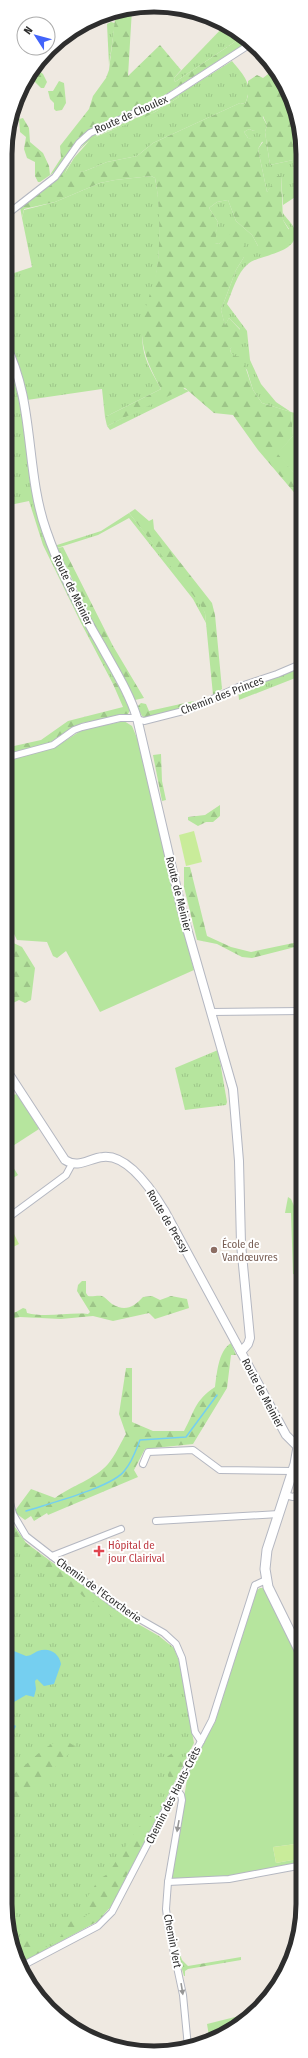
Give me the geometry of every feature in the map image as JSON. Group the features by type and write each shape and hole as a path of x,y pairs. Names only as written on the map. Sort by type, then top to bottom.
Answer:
{"main road":[{"path":"296,1458 266,1556 266,1580 273,1598 296,1644"}],"street":[{"name":"Route de Choulex","path":"12,211 55,177 79,143 90,133 164,100 247,46"},
{"name":"Route de Meinier","path":"12,366 23,400 36,487 46,531 83,610 129,696 137,718 182,911 228,1068 236,1108 240,1229 250,1338 248,1344 241,1352 286,1435 296,1441"},
{"name":"Chemin des Princes","path":"12,756 53,745 69,733 82,727 120,718 137,718 144,721 191,709 238,687 296,666"},
{"path":"211,1012 296,1011"},
{"path":"12,1079 62,1157 72,1164 66,1175 12,1215"},
{"name":"Route de Pressy","path":"72,1164 110,1157 124,1163 143,1180 164,1210 241,1352"},
{"path":"143,1464 148,1452 193,1450 220,1470 292,1471"},
{"path":"285,1495 293,1497 296,1496"},
{"name":"Chemin de l'Ecorcherie","path":"12,1512 19,1527 30,1539 115,1605 164,1633 176,1644 182,1658 195,1732 201,1741"},
{"path":"156,1521 279,1514"},
{"path":"52,1556 121,1529"},
{"name":"Chemin des Hauts-Crêts","path":"26,1964 98,1926 108,1917 212,1720 255,1586 266,1580"},
{"name":"Chemin Vert","path":"176,1789 181,1795 182,1800 168,1882 167,1921 181,1978 187,2042"},
{"path":"168,1882 229,1879 296,1866"}],"green space":[{"path":"132,14 128,76 160,45 181,70 174,78 175,82 238,40 244,44 154,102 86,132 78,140 56,171 40,182 38,182 35,176 35,162 27,158 24,149 26,137 20,132 19,119 23,118 29,128 30,142 43,153 49,166 50,175 61,158 60,146 89,109 93,96 106,78 109,70 115,19 113,18"},
{"path":"111,22 115,23 109,65 107,24"},
{"path":"221,29 238,40 175,82 174,78"},
{"path":"232,61 244,76 248,86 248,97 245,104 240,103 153,143 137,156 107,162 85,171 68,174 65,173 74,158 91,139 155,112 179,97 178,95"},
{"path":"39,71 43,74 47,82 44,88 41,88 33,80"},
{"path":"270,72 281,91 291,117 296,145 296,186 294,184 293,160 270,165 265,132 267,125 263,116 259,128 254,131 249,129 244,132 248,138 263,140 258,149 267,192 274,181 274,176 281,176 283,220 290,232 289,237 282,248 269,251 258,246 252,235 236,221 228,200 217,202 209,208 218,222 215,243 219,244 234,230 238,232 246,249 244,257 236,270 221,310 225,325 229,318 243,333 240,342 230,349 231,353 235,356 242,357 253,390 262,403 291,412 293,436 278,453 296,476 296,495 258,450 233,415 214,413 185,388 107,426 105,417 161,389 151,370 146,356 142,335 143,320 156,273 159,252 159,212 155,178 151,176 100,183 55,202 24,209 22,218 20,207 59,177 89,137 141,116 178,95 179,97 147,116 94,138 79,151 65,173 85,171 107,162 137,156 153,143 240,103 245,104 248,96 248,81 257,75 263,78"},
{"path":"59,81 64,83 66,103 62,110 56,111 48,91 53,91"},
{"path":"262,116 267,125 265,132 270,165 293,160 296,197 283,205 281,176 274,176 275,181 267,192 258,149 263,142 248,138 244,132 249,129 254,131"},
{"path":"151,176 155,178 160,224 159,247 157,270 145,318 142,337 143,347 150,369 161,389 105,417 102,389 27,400 12,353 12,274 32,267 22,218 24,210 55,202 100,183"},
{"path":"228,200 236,221 252,235 258,246 289,229 283,220 283,213 294,228 295,237 292,243 286,248 254,261 244,268 235,283 227,304 247,331 250,360 261,384 276,402 291,412 262,403 253,390 247,370 231,353 230,349 236,343 240,329 229,318 225,326 221,310 236,270 244,257 228,237 219,244 214,243 218,222 209,208 217,202"},
{"path":"12,375 23,412 37,508 117,682 113,684 43,545 29,501 12,505"},
{"path":"182,388 189,391 110,430 107,426"},
{"path":"291,412 296,413 296,476 277,453 293,436"},
{"path":"135,509 149,521 153,519 154,529 212,603 215,615 222,689 213,695 205,613 200,604 129,513"},
{"path":"129,513 201,604 205,613 206,623 193,599 129,518 98,535 57,548 57,545 101,531"},
{"path":"63,547 113,646 144,698 135,700 103,643 57,548"},
{"path":"296,669 296,678 239,700 238,689 270,680"},
{"path":"117,682 130,710 128,714 82,723 68,730 48,744 12,752 12,746 41,740 68,721 123,707 113,684"},
{"path":"194,701 194,705 191,707 146,718 142,716 137,707 141,703 146,704 149,711"},
{"path":"124,721 132,726 139,743 194,970 100,1012 66,951 57,958 53,956 47,942 17,940 12,930 12,758 57,746 82,730"},
{"path":"161,754 162,781 166,800 162,801 153,755"},
{"path":"220,805 220,816 213,822 206,822 198,826 188,820 188,817 205,815"},
{"path":"194,831 202,862 186,866 179,835"},
{"path":"184,867 190,867 207,936 231,947 251,952 296,942 296,947 252,958 242,957 217,944 197,940 184,887"},
{"path":"12,942 22,947 35,968 31,1000 25,1003 19,1000 13,1003"},
{"path":"218,1050 227,1102 226,1105 185,1110 175,1068"},
{"path":"18,1094 39,1129 12,1146 12,1095"},
{"path":"12,1165 18,1175 12,1179"},
{"path":"288,1197 291,1199 296,1211 296,1275 293,1274 291,1213 285,1213"},
{"path":"12,1230 19,1244 12,1248"},
{"path":"82,1281 86,1281 86,1293 88,1296 102,1296 112,1304 121,1308 133,1306 143,1297 152,1296 160,1300 171,1296 187,1299 189,1308 155,1319 149,1313 113,1321 93,1316 61,1319 20,1317 12,1319 12,1313 23,1308 26,1309 27,1313 34,1314 88,1314 90,1312 77,1291 78,1285"},
{"path":"231,1343 236,1355 231,1355 227,1388 193,1444 145,1449 134,1470 138,1477 48,1515 47,1513 34,1521 31,1516 25,1520 14,1512 31,1489 55,1498 90,1478 111,1461 126,1434 119,1414 126,1368 132,1368 132,1422 153,1431 184,1431 199,1402 215,1387 223,1351"},
{"path":"12,1523 26,1543 112,1609 159,1636 174,1648 179,1661 194,1743 113,1904 98,1921 24,1961 17,1941 12,1913"},
{"path":"12,1523 26,1543 122,1614 120,1619 113,1617 94,1602 86,1599 74,1588 68,1587 36,1568 15,1550 12,1545"},
{"path":"264,1588 296,1653 296,1844 273,1847 276,1863 296,1859 296,1864 251,1874 173,1880 171,1878 188,1773 215,1722 257,1590"},
{"path":"80,1738 67,1756 12,1807 12,1776 47,1747 63,1739 73,1745"},
{"path":"177,1752 183,1766 167,1796 167,1789 170,1781 165,1768 165,1760 171,1754"},
{"path":"165,1802 109,1909 96,1907 79,1910 99,1879 106,1875 111,1869 137,1829"},
{"path":"296,1844 296,1859 276,1863 273,1847"},
{"path":"93,1912 104,1916 98,1921 52,1946 51,1945 61,1936 72,1919 83,1917"},
{"path":"28,1938 40,1944 45,1944 48,1949 24,1961 17,1940"},
{"path":"174,1938 182,1960 188,1966 241,1957 241,1960 188,1969 185,1971 184,1976 173,1939"},
{"path":"242,2015 225,2027 209,2035 207,2024"}],"water":[{"path":"12,1650 26,1656 42,1650 50,1650 56,1654 61,1664 54,1684 44,1686 37,1679 35,1681 36,1689 34,1697 26,1695 14,1702 12,1706"},
{"path":"12,1724 16,1726 12,1732"}],"waterway":[{"path":"26,1511 108,1483 125,1470 134,1456 140,1440 186,1437 217,1395"}],"place":[{"name":"École de Vandœuvres","path":"214,1250"},
{"name":"Hôpital de jour Clairival","path":"99,1551"}]}
